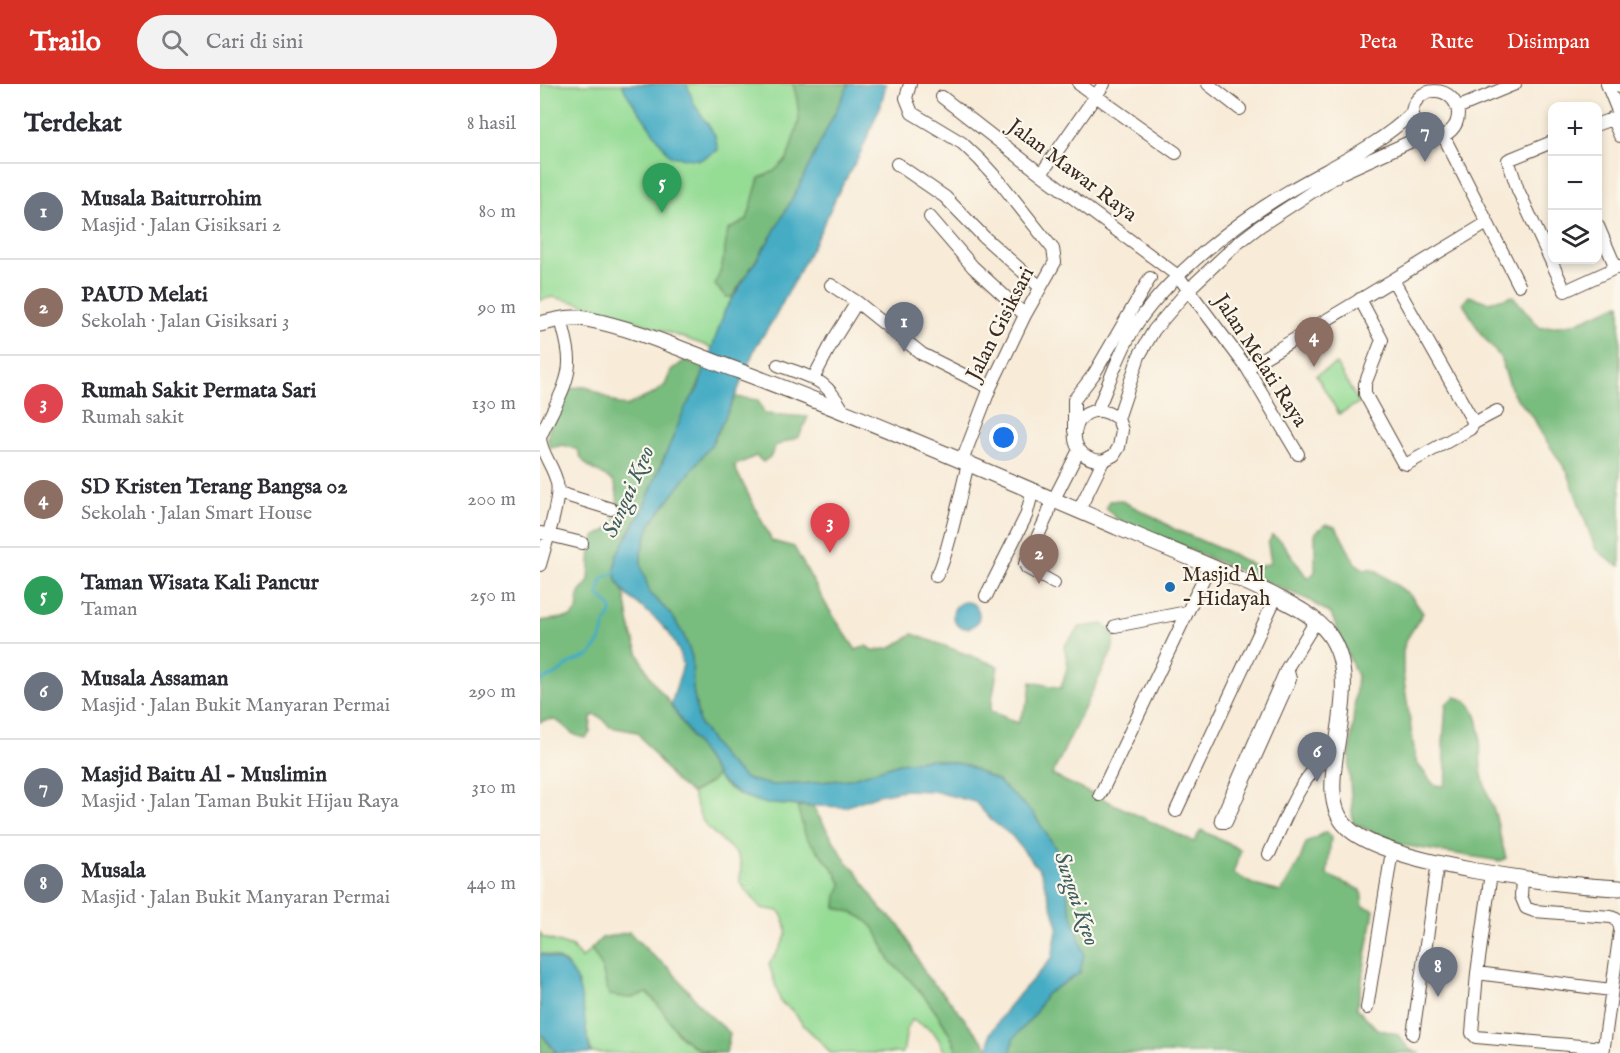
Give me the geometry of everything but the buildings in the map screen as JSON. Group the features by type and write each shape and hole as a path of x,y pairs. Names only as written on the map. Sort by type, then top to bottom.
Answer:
{"main road":[{"path":"540,324 561,319 583,318 691,353 1033,490 1210,565 1276,597 1316,621 1328,633 1335,644 1343,669 1344,701 1336,754 1334,789 1336,808 1347,827 1360,837 1392,850 1438,862 1522,878 1590,887 1620,888"}],"street":[{"name":"Jalan Gisiksari","path":"910,84 906,98 912,113 962,143 980,160 1053,249 1055,262 1025,315 990,388 965,463 946,553 940,572 936,576"},
{"path":"1079,84 1176,153"},
{"path":"1041,174 1104,84"},
{"path":"1208,84 1240,108"},
{"path":"1457,108 1515,84"},
{"path":"1607,84 1620,136"},
{"path":"1098,409 1138,322 1178,276 1239,225 1287,192 1369,146 1397,127 1412,113 1418,99 1428,88 1449,96 1457,108 1455,124 1443,135 1434,137 1425,135 1414,124 1412,113"},
{"name":"Jalan Mawar Raya","path":"942,97 1178,276 1189,289"},
{"path":"1602,122 1616,117"},
{"path":"1118,418 1139,356 1154,330 1189,289 1238,243 1341,173 1425,135"},
{"path":"1443,135 1518,285"},
{"path":"1548,144 1508,160 1523,200 1565,291 1618,267 1602,234"},
{"path":"897,164 945,197 984,237 1040,287"},
{"path":"1287,192 1296,204"},
{"path":"930,217 974,267 1025,315"},
{"path":"1247,368 1487,223"},
{"path":"1074,431 1083,416 1090,411 1098,409 1108,411 1118,418 1122,429 1119,447 1114,455 1103,461 1093,460 1079,450 1075,442 1074,431 1074,399 1094,374 1150,278"},
{"path":"1393,279 1474,423"},
{"path":"831,285 857,302 922,354 990,388"},
{"name":"Jalan Melati Raya","path":"1189,289 1247,368 1298,454"},
{"path":"1360,299 1382,340 1365,384 1365,394 1403,463 1410,462 1470,429 1474,423 1497,411"},
{"path":"814,377 857,302"},
{"path":"540,565 544,533 559,493 553,469 544,454 540,439 566,380 569,360 561,319"},
{"path":"1138,322 1154,330"},
{"path":"778,365 814,377 831,390 843,412"},
{"path":"1054,583 1027,568 1025,564 1053,499 1079,450"},
{"path":"1078,510 1103,461"},
{"path":"986,596 1026,516 1033,490"},
{"path":"559,493 611,509"},
{"path":"544,533 582,543"},
{"path":"1100,795 1210,565"},
{"path":"1176,811 1276,597"},
{"path":"1115,626 1187,612"},
{"path":"1287,668 1290,679 1226,822 1222,822 1221,819 1287,668 1316,621"},
{"path":"1269,854 1304,782 1328,756 1336,754"},
{"path":"1367,1008 1392,850"},
{"path":"1413,1034 1438,862"},
{"path":"1491,873 1471,1030 1476,1037 1603,1051 1620,931"},
{"path":"1522,878 1521,896 1526,908 1534,911 1611,917 1616,919 1620,926"},
{"path":"1477,973 1611,990"}],"green space":[{"path":"540,84 849,84 750,269 725,310 713,348 598,308 553,297 540,300"},
{"path":"793,84 849,84 797,190 771,237 732,297 726,297 715,285 722,266 728,230 747,220 759,178 773,172 787,159 799,121"},
{"path":"1469,296 1488,302 1513,296 1540,328 1573,324 1620,304 1620,566 1595,548 1568,473 1533,417 1513,394 1500,357 1481,334 1463,303"},
{"path":"685,360 705,369 642,511 627,535 617,581 625,597 632,634 643,663 716,775 712,781 692,793 676,782 637,732 610,727 603,719 595,715 591,717 590,733 585,738 577,736 554,720 540,722 540,621 571,617 577,611 579,593 589,581 591,548 595,537 612,525 617,507 614,482 588,466 578,450 563,445 551,448 548,435 553,418 570,389 590,388 626,406 653,394 665,385 671,371"},
{"path":"1336,364 1359,403 1339,414 1316,375"},
{"path":"735,397 758,400 765,414 808,417 799,437 775,446 771,456 763,462 756,456 734,466 772,541 794,547 828,608 856,650 866,646 874,651 891,648 913,634 998,666 990,711 1018,723 1029,699 1031,682 1061,688 1068,665 1064,646 1080,627 1103,624 1115,635 1112,651 1052,775 1194,842 1201,830 1241,850 1233,873 1254,885 1281,892 1299,862 1306,843 1326,832 1331,837 1327,875 1361,890 1363,906 1374,910 1357,1008 1377,1029 1397,1034 1409,1049 1420,1053 1011,1053 1013,1039 1034,1015 1046,994 1080,973 1061,857 1033,813 998,781 966,765 932,759 900,763 850,779 771,785 746,779 723,758 699,723 693,690 692,657 673,617 650,593 641,566 641,552 651,523 711,445"},
{"path":"1120,500 1174,529 1257,567 1271,563 1268,544 1272,535 1281,541 1308,579 1315,572 1315,533 1326,524 1336,527 1355,563 1364,569 1374,569 1411,596 1423,613 1405,642 1403,652 1403,674 1416,762 1434,785 1444,786 1447,775 1443,745 1446,704 1455,697 1467,702 1472,707 1477,720 1482,775 1506,858 1500,861 1401,845 1353,823 1349,768 1357,676 1331,614 1309,600 1117,519 1106,508 1110,501"},
{"path":"716,775 723,783 741,795 763,802 797,806 806,837 834,870 842,885 837,895 836,907 858,915 873,927 892,963 929,1002 958,1053 945,1053 933,1032 912,1020 907,1029 903,1053 830,1053 793,1012 781,1003 769,964 785,939 784,919 779,911 761,908 740,883 741,863 737,854 707,827 701,818 692,793 712,781"},
{"path":"797,806 813,807 846,861 856,871 880,908 900,926 927,977 945,995 989,1049 989,1053 958,1053 936,1012 914,984 892,963 873,927 858,915 836,907 837,895 842,885 834,870 806,837"},
{"path":"540,932 542,937 572,947 582,959 591,949 601,965 606,985 629,998 647,993 667,1015 676,1032 683,1039 700,1051 719,1053 592,1053 586,1034 578,983 566,963 540,953"},
{"path":"629,932 669,968 705,1011 730,1033 726,1053 710,1052 687,1042 648,993 629,998 609,995 601,965 591,949 602,938"},
{"path":"542,1035 556,1053 540,1053 540,1036"}],"water":[{"path":"622,84 687,84 694,104 715,135 718,150 700,160 670,156"},
{"path":"849,84 886,84 881,104 862,150 775,317 756,346 735,397 711,445 651,523 641,552 641,566 650,593 673,617 692,657 693,690 699,723 723,758 746,779 771,785 850,779 900,763 932,759 966,765 998,781 1033,813 1061,857 1069,905 1084,954 1080,973 1046,994 1034,1015 1013,1039 1011,1053 989,1053 990,1034 1009,1006 1052,958 1058,926 1041,872 1012,836 991,820 975,802 933,791 904,790 878,795 845,807 767,804 740,795 719,779 671,705 683,665 679,651 669,633 626,594 617,581 615,570 617,555 642,511 686,406 697,391 725,310 771,237 797,190"},
{"path":"966,602 975,606 979,615 975,624 966,628 957,624 953,615 957,606"},
{"path":"540,954 562,962 576,979 591,1053 557,1053 540,1032"}],"waterway":[{"path":"540,681 557,674 572,662 589,656 600,642 611,613 611,607 598,595 602,579 618,571"}],"place":[{"name":"Masjid Baitu Al - Muslimin","path":"1425,162"},
{"name":"Taman Wisata Kali Pancur","path":"662,213"},
{"name":"Musala Baiturrohim","path":"904,352"},
{"name":"SD Kristen Terang Bangsa 02","path":"1314,367"},
{"name":"Rumah Sakit Permata Sari","path":"830,553"},
{"name":"PAUD Melati","path":"1039,584"},
{"name":"Masjid Al - Hidayah","path":"1170,587"},
{"name":"Musala Assaman","path":"1317,782"},
{"name":"Musala","path":"1438,997"}],"water label":[{"name":"Sungai Kreo","path":"629,492"},
{"name":"Sungai Kreo","path":"1076,899"}]}
